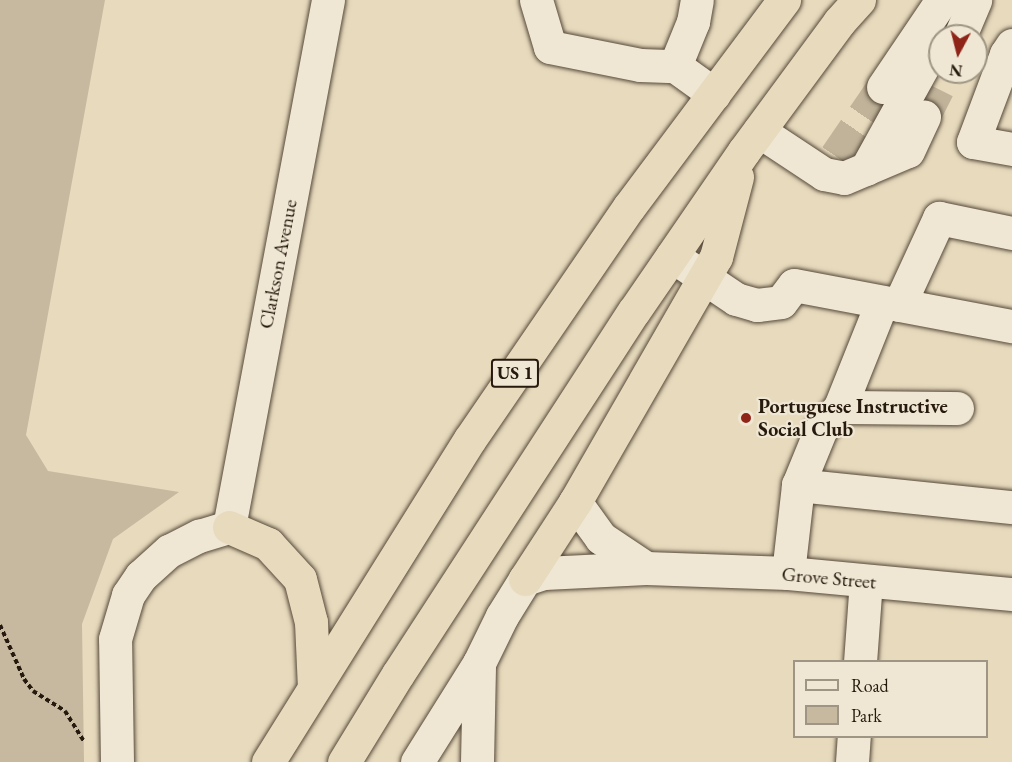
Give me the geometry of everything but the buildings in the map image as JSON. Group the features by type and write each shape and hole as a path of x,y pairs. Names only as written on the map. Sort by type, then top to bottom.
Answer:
{"highway":[{"name":"US 1","path":"268,762 470,439 629,207 784,0"},
{"path":"344,762 398,674 672,256 752,141 839,22 859,0"},
{"path":"525,579 575,502 716,257 752,141"},
{"path":"229,527 268,544 300,579 311,622 314,687"}],"street":[{"name":"Clarkson Avenue","path":"229,527 328,0"},
{"path":"536,0 550,47 640,65 675,66 714,94"},
{"path":"675,66 693,22 697,0"},
{"path":"940,24 942,0"},
{"path":"961,24 975,0"},
{"path":"1010,52 973,142 1012,149"},
{"path":"883,87 928,68"},
{"path":"866,169 928,77"},
{"path":"752,141 830,165 844,178 908,151 930,84"},
{"path":"788,573 798,485 821,429 840,407 890,303 939,218 1012,233"},
{"path":"672,256 736,299 757,304 781,302 794,285 1012,326"},
{"path":"840,407 957,408"},
{"path":"798,485 1012,507"},
{"path":"575,502 601,538 646,568"},
{"path":"117,762 115,639 128,595 141,576 169,551 199,536 229,527"},
{"name":"Grove Street","path":"525,579 544,573 646,568 788,573 1012,594"},
{"path":"417,762 479,663 502,616 525,579"},
{"path":"860,660 866,581"},
{"path":"477,762 479,663"},
{"path":"852,762 854,738"}],"path":[{"path":"0,625 24,679 33,691 65,711 84,741"}],"green space":[{"path":"0,0 105,0 26,435 48,471 179,492 113,539 82,624 84,762 0,762"}],"tunnel":[{"path":"836,156 883,87"},
{"path":"924,116 938,88"}],"place":[{"name":"Portuguese Instructive Social Club","path":"746,418"}]}
